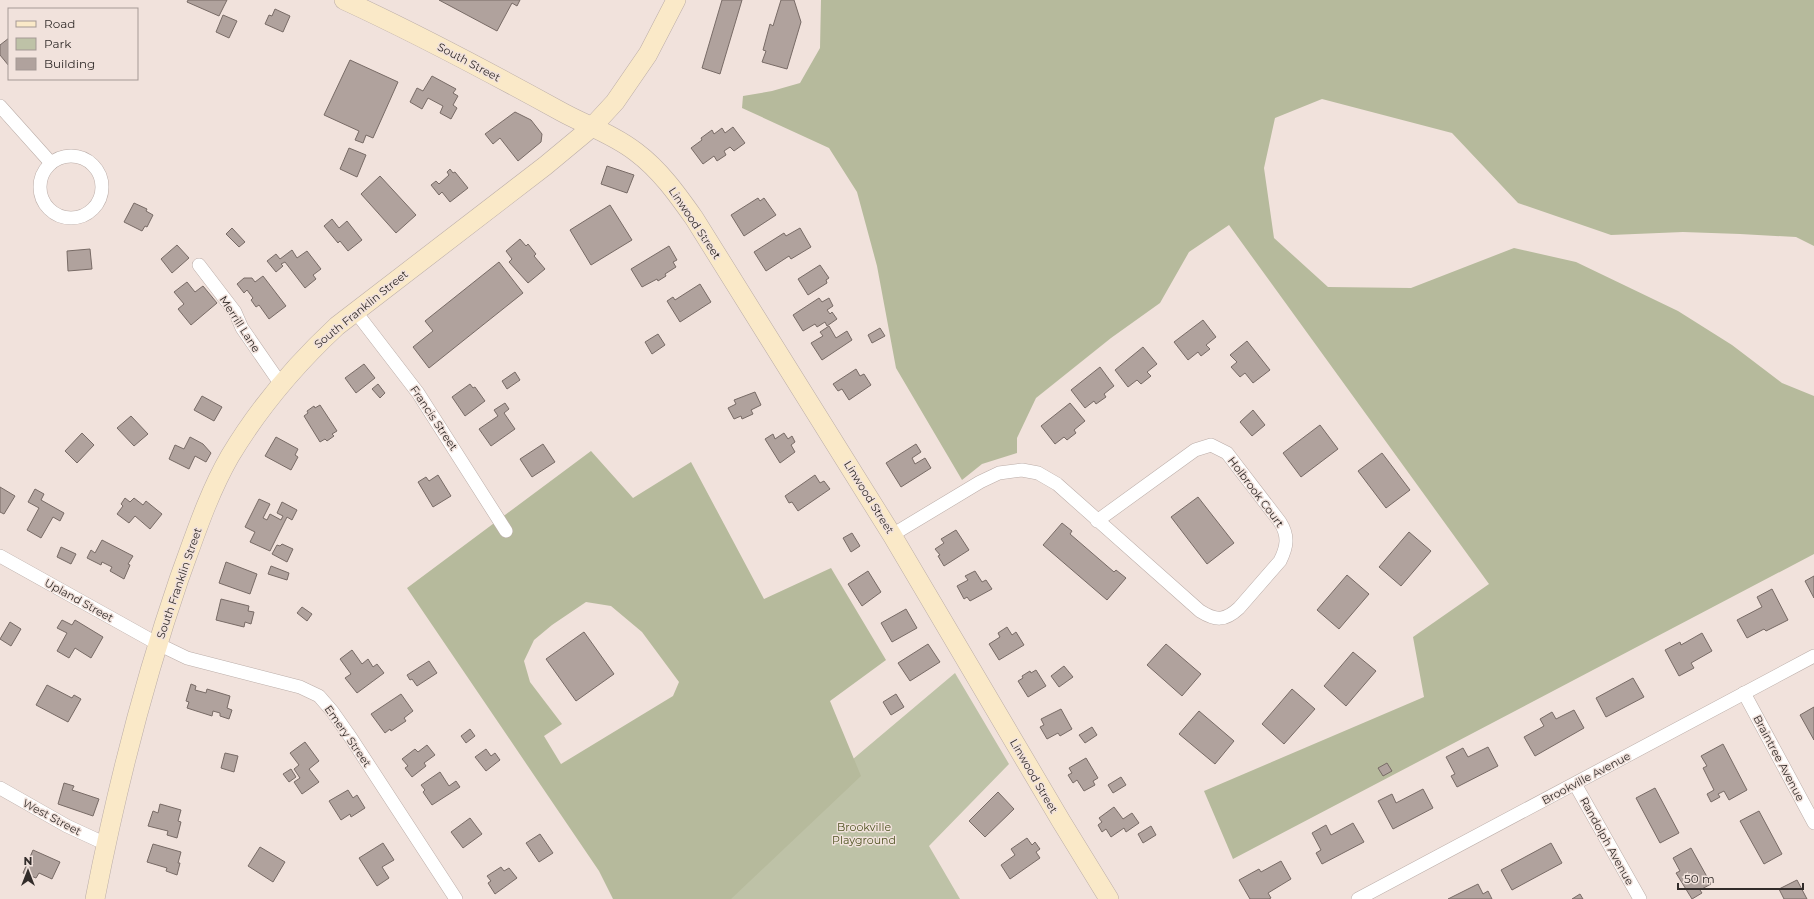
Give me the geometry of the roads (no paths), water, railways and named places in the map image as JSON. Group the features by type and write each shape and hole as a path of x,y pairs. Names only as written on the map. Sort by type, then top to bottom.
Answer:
{"main road":[{"name":"South Street","path":"344,0 441,47 592,126"},
{"name":"South Franklin Street","path":"95,899 106,844 132,733 158,644 190,546 208,500 229,457 259,411 280,383 307,353 355,311 550,162 592,126 615,102 648,54 676,0"},
{"name":"Linwood Street","path":"592,126 619,140 638,153 656,170 673,190 698,224 892,535 1064,827 1109,899"}],"street":[{"path":"0,106 51,163"},
{"path":"63,156 82,158 91,163 97,170 101,179 102,189 100,198 95,206 88,212 78,217 67,218 56,214 48,208 42,199 39,188 41,178 46,168 51,163 63,156"},
{"name":"Merrill Lane","path":"199,266 235,312 242,328 280,383"},
{"name":"Francis Street","path":"355,311 418,393 506,531"},
{"name":"Holbrook Court","path":"892,535 980,482 1000,474 1022,470 1038,473 1057,484 1097,521 1200,611 1208,616 1217,618 1224,618 1231,615 1244,602 1280,561 1284,553 1287,540 1287,535 1280,522 1227,453 1212,445 1195,450 1097,521"},
{"name":"Upland Street","path":"0,556 158,644"},
{"name":"Emery Street","path":"158,644 187,658 300,687 319,696 351,738 456,899"},
{"name":"Brookville Avenue","path":"1358,899 1376,895 1575,784 1814,656"},
{"name":"Braintree Avenue","path":"1744,693 1814,823"},
{"name":"Randolph Avenue","path":"1575,784 1640,899"},
{"name":"West Street","path":"0,788 67,826 106,844"}],"park label":[{"name":"Brookville Playground","path":"864,833"}]}
